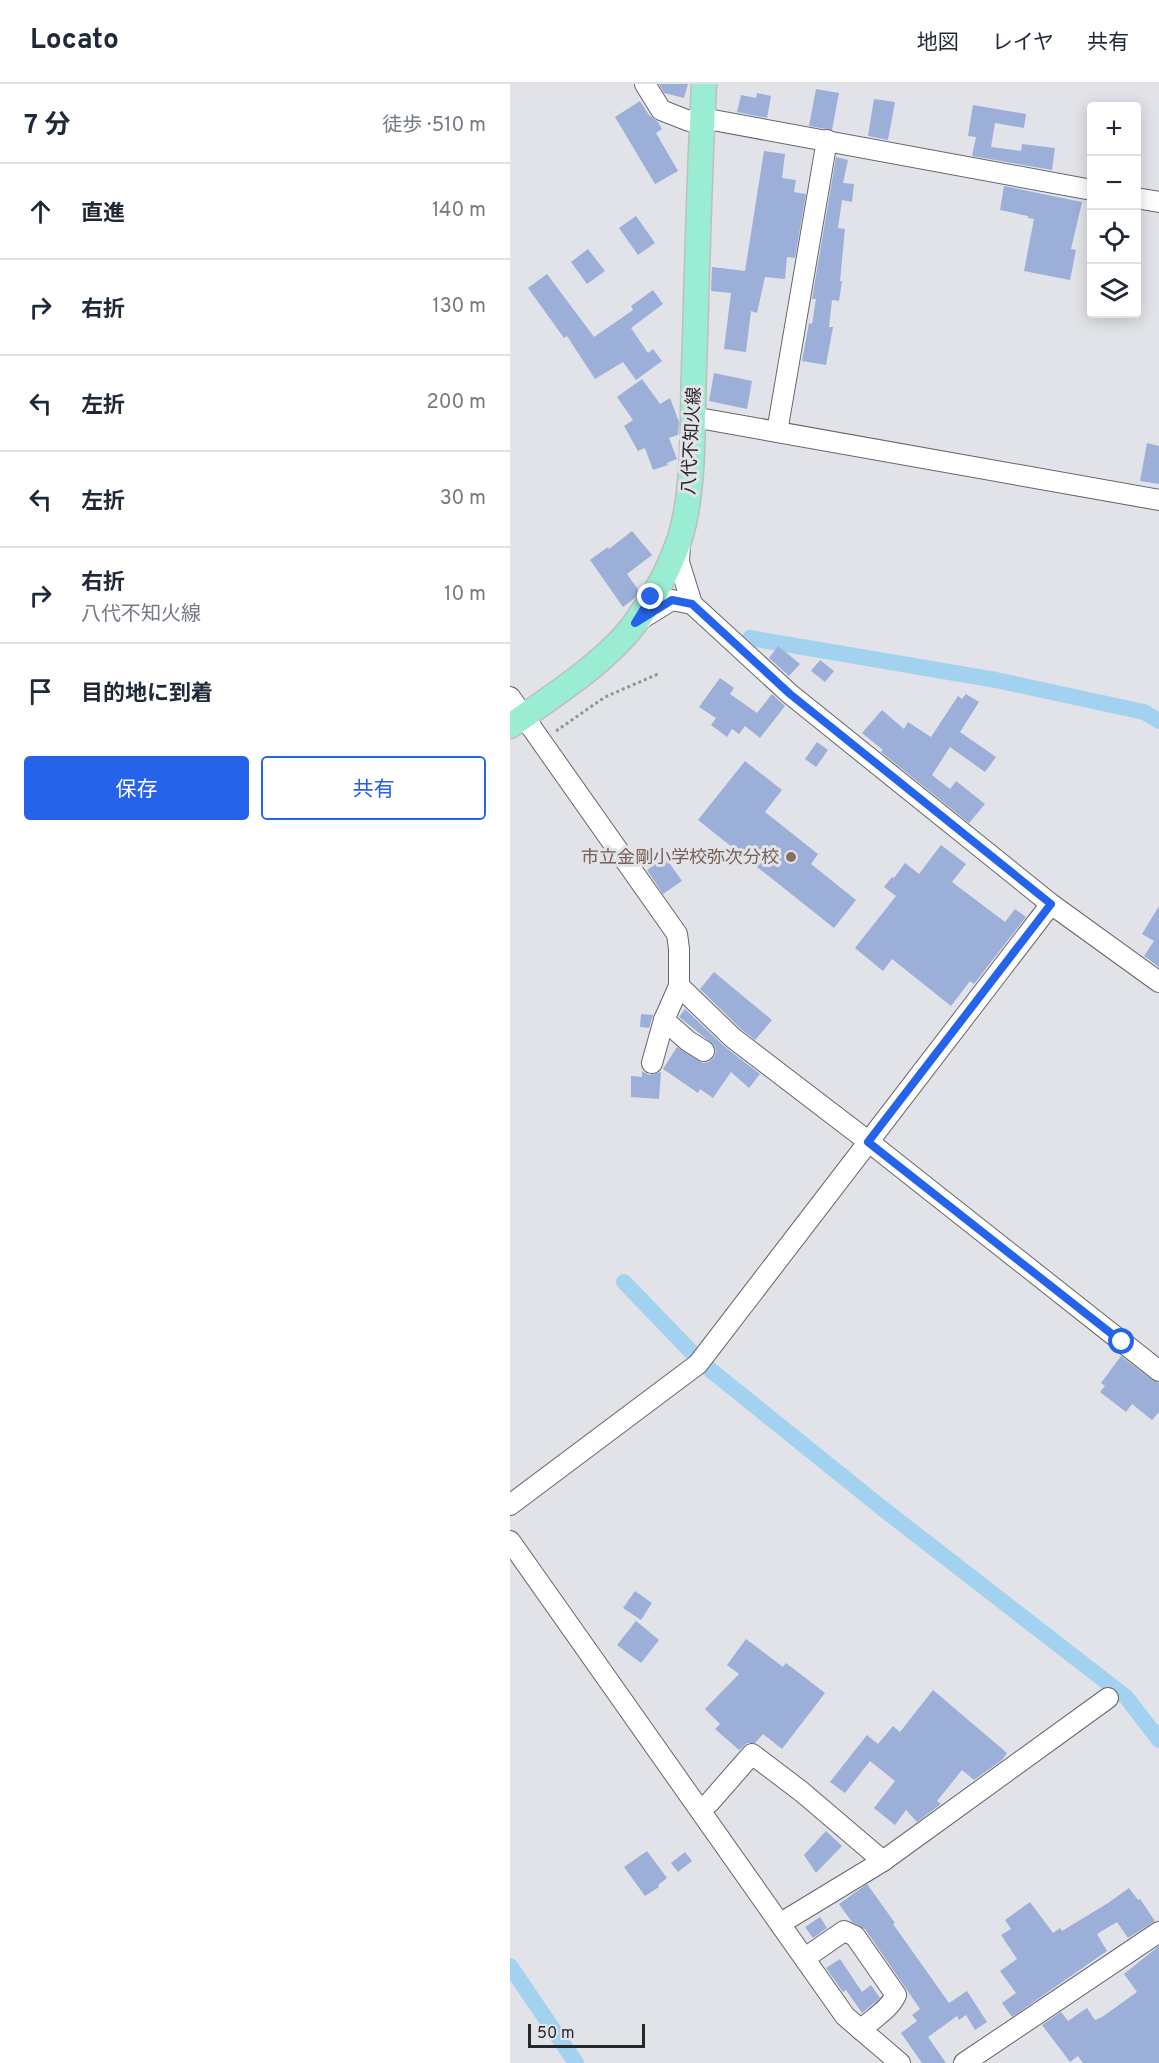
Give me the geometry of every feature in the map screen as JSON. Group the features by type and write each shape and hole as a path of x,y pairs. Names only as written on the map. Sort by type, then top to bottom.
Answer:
{"main road":[{"name":"八代不知火線","path":"517,722 607,655 635,623 666,572 680,537 688,501 693,417 704,84"}],"street":[{"path":"645,84 661,110 689,121 702,118 1087,189"},
{"path":"777,432 827,140"},
{"path":"1141,199 1159,202"},
{"path":"693,417 1159,500"},
{"path":"680,537 680,562 692,604"},
{"path":"635,623 672,600 692,604 790,694 1051,904 1159,982"},
{"path":"510,697 517,722 541,741 677,934 680,949 679,987 664,1020 652,1063"},
{"path":"510,1505 698,1364 1051,904"},
{"path":"679,987 733,1038 1159,1371"},
{"path":"664,1020 688,1041 704,1051"},
{"path":"510,1541 845,2016 900,2063"},
{"path":"780,1923 883,1861 1108,1698"},
{"path":"700,1810 710,1802 752,1754 802,1792 883,1861"},
{"path":"805,1958 844,1931 855,1936 896,1995 891,2006 861,2030"},
{"path":"975,2060 1159,1932"}],"path":[{"path":"541,741 605,697 658,674"}],"building":[{"path":"659,84 688,84 684,98 664,93"},
{"path":"816,89 839,93 832,130 809,126"},
{"path":"757,93 771,96 767,118 737,112 741,95 756,98"},
{"path":"874,99 895,102 888,140 868,136"},
{"path":"640,101 662,129 656,133 678,171 655,184 615,117"},
{"path":"973,105 1026,114 1024,128 995,123 991,147 1021,151 1022,144 1055,148 1052,170 972,156 976,137 968,136"},
{"path":"764,151 785,154 782,178 796,180 794,192 806,194 795,258 787,257 785,279 765,277 757,313 751,311 746,352 724,349 731,293 711,291 712,267 745,271"},
{"path":"836,157 848,160 843,183 854,184 852,202 842,200 838,228 845,229 840,281 842,281 839,301 832,300 829,327 833,327 826,365 802,361 809,323 812,324 816,299 812,299"},
{"path":"1004,186 1082,202 1071,249 1076,250 1070,280 1024,271 1034,219 1000,210"},
{"path":"636,216 655,243 638,255 619,228"},
{"path":"588,249 605,271 587,284 571,262"},
{"path":"547,274 594,337 633,310 631,306 653,290 663,304 631,328 648,353 653,349 662,361 636,380 623,362 595,379 567,336 564,338 528,288"},
{"path":"714,373 752,381 747,409 709,401"},
{"path":"642,379 660,404 670,398 679,422 678,435 669,438 677,459 653,470 645,448 638,451 624,426 633,420 617,397"},
{"path":"1147,443 1159,446 1159,484 1140,481"},
{"path":"632,531 652,555 627,574 639,591 635,598 623,607 590,560"},
{"path":"778,646 800,664 789,676 769,658"},
{"path":"820,660 834,671 825,682 811,671"},
{"path":"720,678 734,688 730,694 757,713 772,694 785,706 760,738 745,726 739,734 732,729 727,737 711,725 716,718 699,707"},
{"path":"966,694 979,702 960,732 996,757 985,772 950,747 932,775 950,789 956,781 985,804 969,823 881,752 883,750 862,733 882,710 904,729 908,722 931,737 958,696 962,699"},
{"path":"817,742 828,750 816,767 805,759"},
{"path":"745,761 782,790 765,812 818,854 811,864 856,900 834,928 698,820"},
{"path":"941,845 966,864 952,882 1005,922 1015,909 1026,917 974,984 970,981 951,1006 892,959 883,971 855,948 896,896 884,887 892,877 894,878 905,863 919,874"},
{"path":"665,857 682,881 663,894 647,870"},
{"path":"1159,906 1159,967 1144,956 1154,941 1142,934"},
{"path":"714,972 772,1020 755,1040 700,989"},
{"path":"685,1009 725,1047 760,1074 749,1088 731,1072 713,1098 700,1089 698,1093 663,1069 677,1047 703,1063 709,1062 714,1057 716,1051 714,1045 679,1017"},
{"path":"641,1014 653,1015 649,1028 640,1027"},
{"path":"642,1071 649,1075 661,1072 659,1099 631,1097 631,1076 642,1077"},
{"path":"1121,1356 1159,1383 1159,1412 1152,1420 1132,1404 1126,1412 1100,1392 1105,1386 1101,1383"},
{"path":"635,1591 652,1603 641,1620 623,1608"},
{"path":"636,1621 659,1640 641,1663 617,1645"},
{"path":"746,1639 783,1667 786,1663 825,1693 782,1749 763,1734 755,1743 747,1743 739,1750 715,1729 720,1724 705,1709 739,1674 727,1665"},
{"path":"933,1690 1007,1753 1002,1760 974,1780 962,1770 937,1801 941,1804 917,1822 906,1810 895,1825 874,1808 895,1781 870,1761 845,1793 830,1782 867,1735 878,1744 893,1726 900,1732"},
{"path":"826,1831 842,1846 816,1873 804,1855"},
{"path":"647,1851 667,1878 658,1885 659,1887 645,1896 624,1867"},
{"path":"685,1852 692,1861 678,1872 671,1863"},
{"path":"867,1884 949,2003 967,1991 987,2022 975,2030 966,2015 959,2020 957,2016 928,2037 946,2063 922,2063 901,2033 917,2021 912,2015 920,2009 865,1929 852,1922 839,1904"},
{"path":"1129,1888 1138,1900 1140,1899 1155,1921 1128,1938 1117,1922 1097,1934 1107,1951 1012,2017 1002,2003 1016,1993 1000,1971 1017,1959 1001,1935 1011,1929 1005,1920 1030,1902 1053,1933 1060,1928 1062,1931"},
{"path":"820,1917 827,1928 813,1938 805,1927"},
{"path":"1159,1946 1159,2063 1083,2063 1078,2056 1070,2062 1042,2025 1061,2012 1068,2021 1087,2008 1095,2020 1102,2017 1137,1992 1124,1974"},
{"path":"840,1959 862,1992 871,1985 880,1998 862,2013 846,1990 843,1992 826,1968"}],"waterway":[{"path":"750,638 996,680 1144,712 1159,721"},
{"path":"624,1282 703,1364 887,1512 1126,1697 1159,1740"},
{"path":"510,1966 576,2063"}],"place":[{"name":"市立金剛小学校弥次分校","path":"791,857"}],"route":[{"path":"651,597 635,623 672,600 692,604 790,694 1051,904 868,1142 1122,1342"}]}
